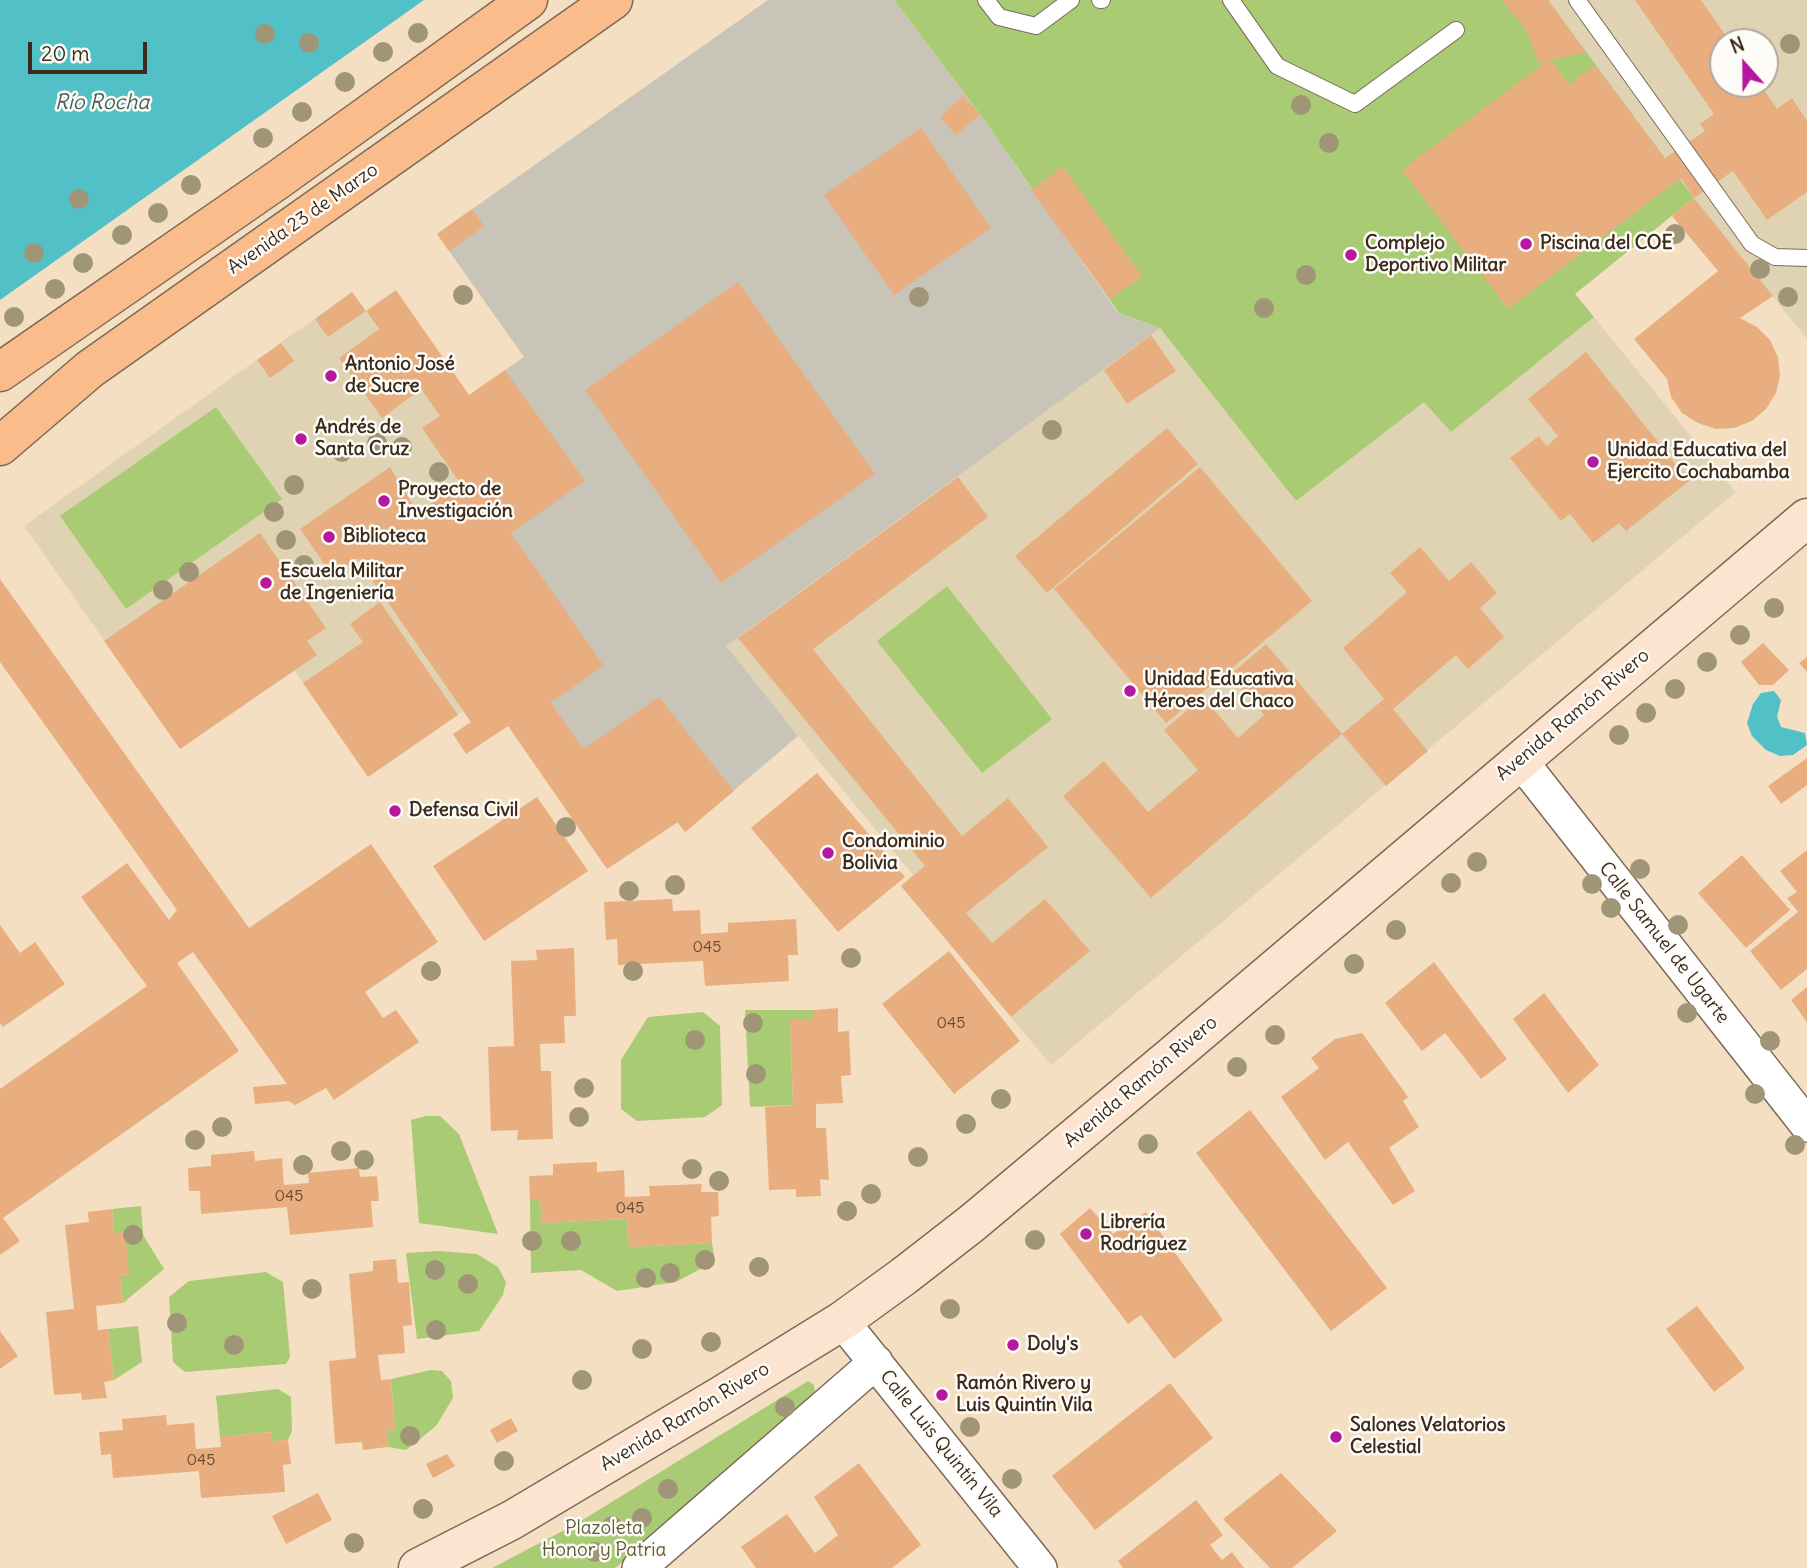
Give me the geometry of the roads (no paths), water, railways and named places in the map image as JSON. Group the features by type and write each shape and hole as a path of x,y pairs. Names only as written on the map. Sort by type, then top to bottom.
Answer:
{"main road":[{"path":"0,372 279,179 528,0"},
{"name":"Avenida 23 de Marzo","path":"0,446 90,369 612,0"},
{"path":"0,395 51,337"}],"street":[{"name":"Avenida Ramón Rivero","path":"418,1568 523,1513 842,1321 982,1215 1807,517"},
{"name":"Calle Samuel de Ugarte","path":"1520,760 1807,1125"},
{"name":"Calle Luis Quintín Vila","path":"842,1321 1040,1568"},
{"path":"639,1568 876,1362"}],"lane":[{"path":"986,0 999,17 1035,26 1071,0"},
{"path":"1231,0 1277,66 1355,104 1455,30"},
{"path":"1577,0 1752,244 1775,257 1807,258"}],"water":[{"name":"Río Rocha","path":"0,0 424,0 0,300"},
{"path":"1774,691 1781,700 1777,717 1781,727 1805,733 1807,745 1793,755 1780,756 1766,750 1752,736 1747,723 1753,704 1761,693"}],"place":[{"name":"Piscina del COE","path":"1526,244"},
{"name":"Complejo Deportivo Militar","path":"1351,255"},
{"name":"Antonio José de Sucre","path":"331,376"},
{"name":"Andrés de Santa Cruz","path":"301,439"},
{"name":"Unidad Educativa del Ejercito Cochabamba","path":"1593,462"},
{"name":"Proyecto de Investigación","path":"384,501"},
{"name":"Biblioteca","path":"329,537"},
{"name":"Escuela Militar de Ingeniería","path":"266,583"},
{"name":"Unidad Educativa Héroes del Chaco","path":"1130,691"},
{"name":"Defensa Civil","path":"395,811"},
{"name":"Condominio Bolivia","path":"828,853"},
{"name":"Librería Rodríguez","path":"1086,1234"},
{"name":"Doly's","path":"1013,1345"},
{"name":"Ramón Rivero y Luis Quintín Vila","path":"942,1395"},
{"name":"Salones Velatorios Celestial","path":"1336,1437"}],"park label":[{"name":"Plazoleta Honor y Patria","path":"604,1540"}]}
